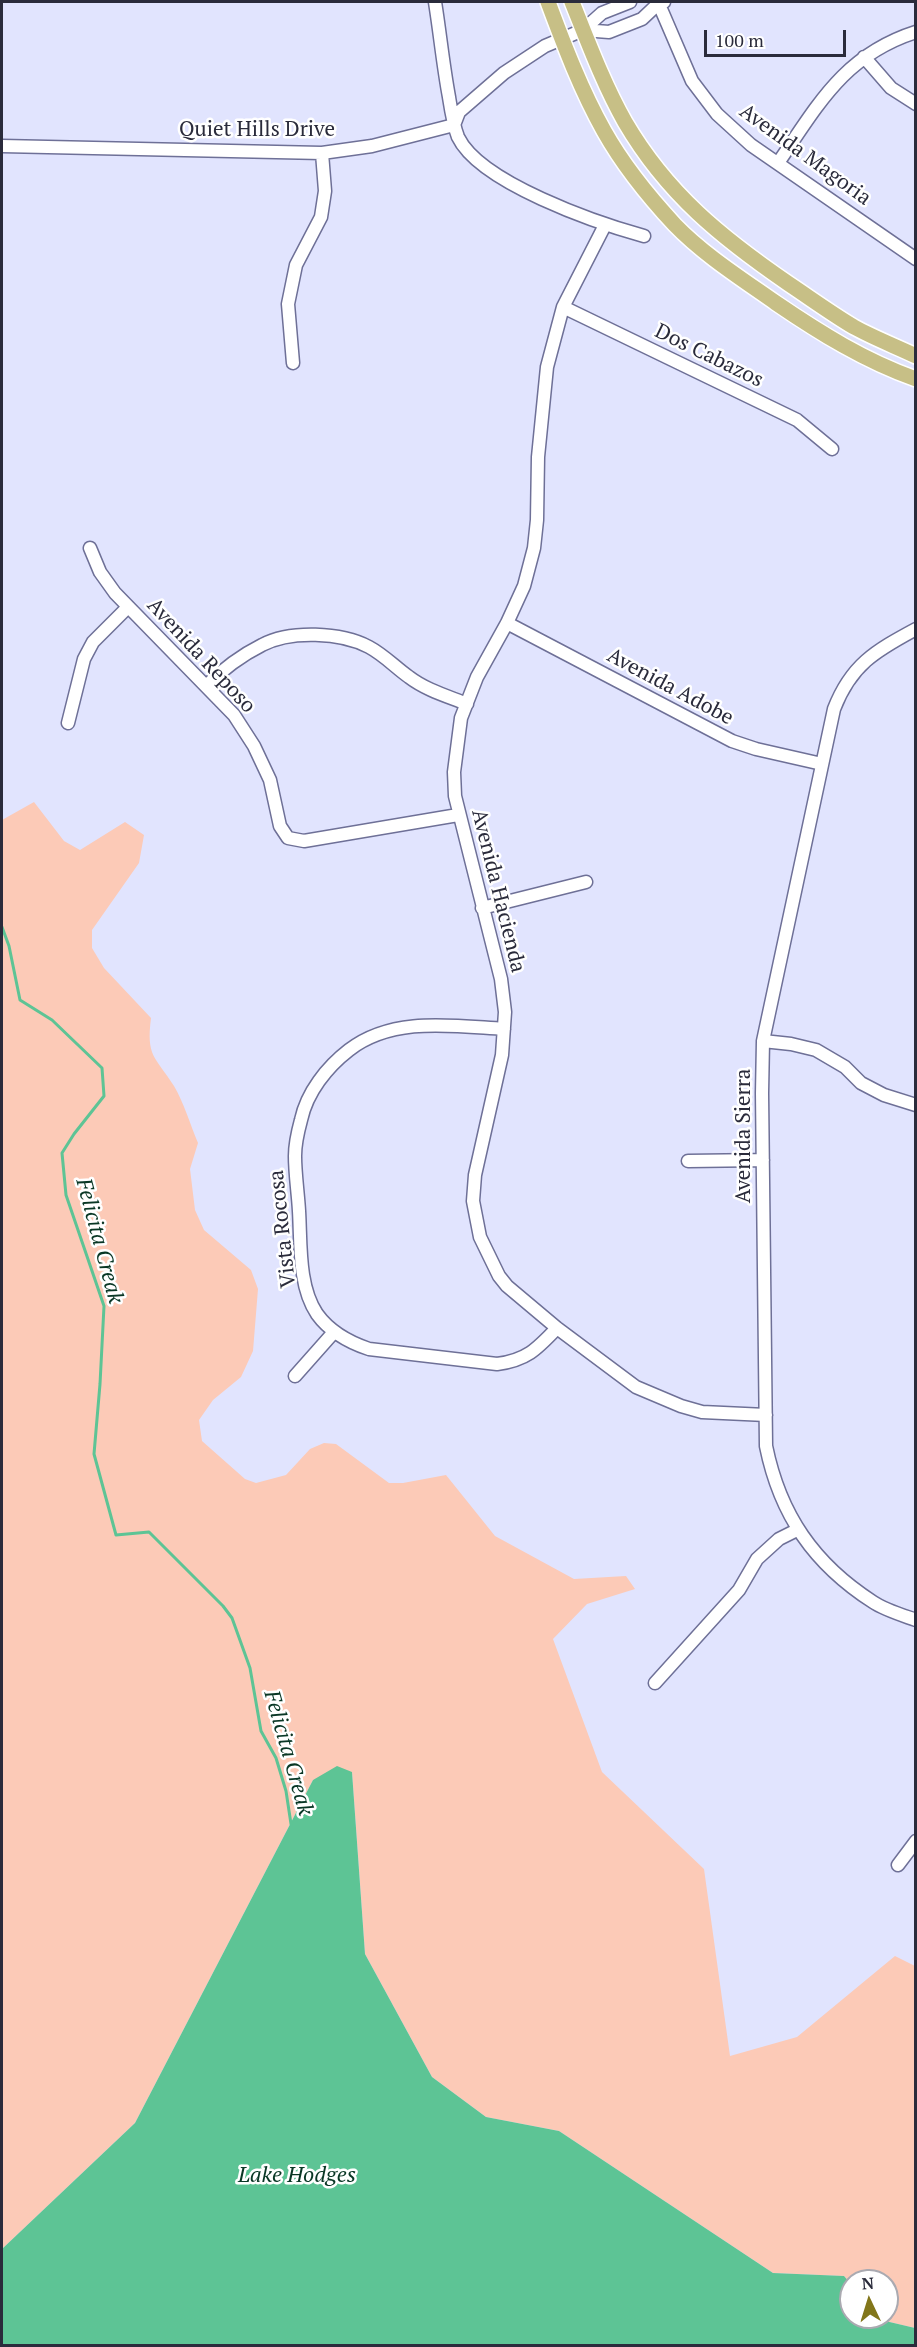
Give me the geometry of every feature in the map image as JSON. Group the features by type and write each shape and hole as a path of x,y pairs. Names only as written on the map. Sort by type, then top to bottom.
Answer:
{"main road":[{"path":"548,2 604,132 629,170 676,226 740,278 844,347 915,379"},
{"path":"572,2 625,122 646,154 693,210 721,235 806,296 854,327 915,356"}],"street":[{"path":"435,2 454,125 459,139 478,162 516,186 605,225 644,236"},
{"path":"454,125 459,112 504,73 544,46 583,30 602,13 630,2"},
{"path":"583,30 609,32 642,19 657,2"},
{"name":"Avenida Magoria","path":"657,2 692,81 717,114 751,145 915,259"},
{"path":"778,163 827,90 845,72 864,57 900,37 915,32"},
{"path":"864,57 891,87 915,104"},
{"name":"Quiet Hills Drive","path":"2,146 322,153 372,146 454,125"},
{"path":"293,363 288,304 296,265 321,217 325,191 322,153"},
{"name":"Avenida Hacienda","path":"605,225 563,307 547,367 538,457 537,520 534,548 524,586 507,623 477,677 461,718 454,772 458,815 501,979 505,1012 502,1055 475,1175 473,1201 480,1237 499,1276 507,1286 557,1328 636,1388 702,1412 766,1415"},
{"name":"Dos Cabazos","path":"563,307 797,420 831,449"},
{"name":"Avenida Reposo","path":"90,548 100,572 128,607 234,715 254,746 270,780 280,826 288,838 304,841 458,815"},
{"path":"68,723 84,659 93,642 128,607"},
{"name":"Avenida Adobe","path":"507,623 732,741 756,749 822,764"},
{"name":"Avenida Sierra","path":"915,629 868,657 842,688 834,709 763,1041 766,1446 772,1476 797,1530 814,1553 830,1569 874,1603 915,1620"},
{"path":"206,686 220,673 262,645 274,639 304,634 367,646 426,689 467,704"},
{"path":"482,908 586,882"},
{"name":"Vista Rocosa","path":"504,1029 432,1025 404,1027 373,1036 350,1049 326,1071 317,1084 301,1118 295,1155 307,1292 316,1313 334,1332 352,1343 369,1349 497,1364 514,1362 535,1352 557,1328"},
{"path":"763,1041 816,1050 845,1067 861,1083 884,1095 915,1105"},
{"path":"688,1161 763,1160"},
{"path":"296,1376 334,1332"},
{"path":"655,1683 739,1590 757,1558 779,1539 797,1530"},
{"path":"898,1865 915,1841"}],"shaded area":[{"path":"34,802 64,841 80,850 125,822 144,835 139,863 92,930 92,948 104,968 151,1018 151,1049 178,1093 198,1143 190,1169 195,1210 204,1230 251,1270 258,1289 253,1351 241,1377 213,1400 199,1420 202,1441 245,1479 256,1483 286,1475 310,1449 324,1443 336,1444 389,1483 403,1483 446,1475 495,1536 574,1579 626,1576 635,1589 587,1604 553,1639 602,1772 704,1869 730,2056 797,2037 895,1956 915,1966 915,2328 899,2324 899,2269 839,2269 839,2276 773,2273 559,2131 486,2117 432,2077 365,1954 352,1772 313,1780 135,2123 2,2249 2,820"}],"water":[{"name":"Lake Hodges","path":"337,1766 352,1772 365,1954 432,2077 486,2117 559,2131 773,2273 839,2276 839,2329 899,2329 899,2324 915,2328 915,2345 2,2345 2,2249 135,2123 313,1780"}],"waterway":[{"name":"Felicita Creak","path":"2,927 9,946 20,1000 52,1020 102,1068 104,1096 62,1153 66,1195 104,1306 94,1454 116,1535 149,1532 223,1606 232,1618 250,1668 261,1731 276,1758 286,1791 291,1824"}]}
